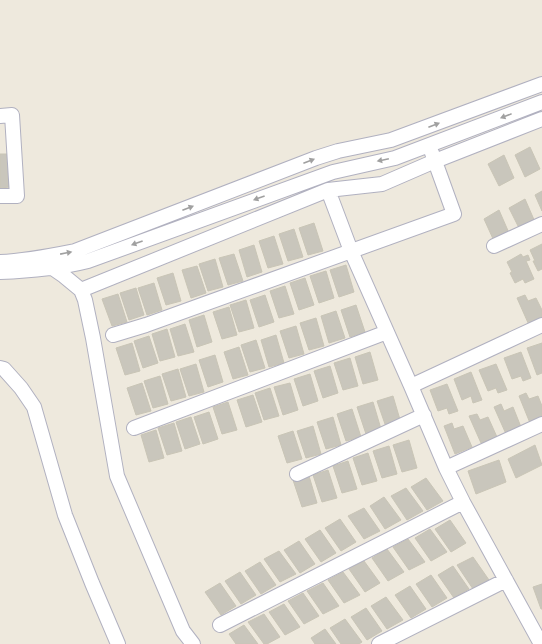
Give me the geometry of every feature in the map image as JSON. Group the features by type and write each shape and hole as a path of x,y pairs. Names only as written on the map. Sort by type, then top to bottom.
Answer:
{"street":[{"path":"0,262 11,262 75,251 316,158 338,151 391,140 542,84"},
{"path":"0,272 51,268 88,261 328,174 352,167 395,158 542,102"},
{"path":"0,116 12,115 17,196 0,196"},
{"path":"81,290 328,190 382,184 435,160 542,119"},
{"path":"113,335 146,325 454,214 435,160 428,145"},
{"path":"328,190 351,251 446,468 506,580 538,629 541,644"},
{"path":"494,246 542,224"},
{"path":"38,258 81,290 85,300 91,327 117,476 183,631 193,644"},
{"path":"411,386 542,325"},
{"path":"134,428 387,332"},
{"path":"0,368 4,369 21,388 34,407 65,514 118,644"},
{"path":"297,474 424,415"},
{"path":"446,468 542,424"},
{"path":"220,625 463,502"},
{"path":"379,644 506,580"}],"building":[{"path":"530,147 540,169 525,177 515,155"},
{"path":"0,154 8,154 10,187 0,188"},
{"path":"504,155 514,178 499,186 488,164"},
{"path":"542,191 542,211 535,195"},
{"path":"525,199 535,222 520,230 509,208"},
{"path":"499,210 509,233 494,241 484,219"},
{"path":"314,223 323,251 308,255 299,228"},
{"path":"294,229 303,257 288,261 279,234"},
{"path":"274,236 283,264 268,268 259,241"},
{"path":"542,244 542,269 538,271 530,250"},
{"path":"254,245 262,272 247,277 239,250"},
{"path":"234,254 243,281 228,285 219,258"},
{"path":"521,254 523,257 528,255 530,260 526,261 534,279 525,283 523,279 515,283 507,262"},
{"path":"215,259 223,287 208,291 199,264"},
{"path":"346,265 354,292 339,297 330,270"},
{"path":"197,266 206,293 191,298 182,270"},
{"path":"326,271 334,298 319,303 310,276"},
{"path":"173,273 181,301 166,305 157,278"},
{"path":"305,278 314,305 299,310 290,283"},
{"path":"154,283 162,310 147,315 138,288"},
{"path":"285,286 294,314 279,318 270,291"},
{"path":"136,288 144,315 129,320 120,293"},
{"path":"118,294 127,322 112,326 102,299"},
{"path":"265,295 274,322 259,327 250,300"},
{"path":"525,295 528,301 536,298 542,310 542,319 529,325 517,298"},
{"path":"246,300 254,328 239,332 230,305"},
{"path":"356,305 365,332 350,337 341,310"},
{"path":"229,307 237,335 222,339 213,312"},
{"path":"336,311 345,338 329,343 321,316"},
{"path":"204,315 212,342 197,347 189,320"},
{"path":"316,318 324,346 309,350 300,323"},
{"path":"185,324 194,352 178,356 170,329"},
{"path":"296,326 304,354 289,358 280,331"},
{"path":"167,329 175,357 160,361 152,334"},
{"path":"276,335 284,363 269,367 261,340"},
{"path":"149,336 158,363 143,368 134,341"},
{"path":"256,340 265,368 250,372 241,345"},
{"path":"132,343 140,371 125,375 116,348"},
{"path":"542,343 542,373 537,375 527,348"},
{"path":"239,347 248,375 233,379 224,352"},
{"path":"370,352 378,380 363,384 355,357"},
{"path":"521,352 531,378 523,381 521,376 512,379 504,358"},
{"path":"215,355 223,382 208,387 199,360"},
{"path":"350,358 358,386 343,390 334,363"},
{"path":"196,364 204,392 189,396 180,369"},
{"path":"496,364 507,390 498,393 496,388 488,391 479,370"},
{"path":"330,366 338,393 323,398 314,371"},
{"path":"178,369 186,397 171,401 162,374"},
{"path":"471,372 482,400 473,403 471,396 462,400 454,379"},
{"path":"310,374 318,401 303,406 294,379"},
{"path":"160,376 168,404 153,408 144,381"},
{"path":"142,383 151,411 136,415 127,388"},
{"path":"290,383 298,410 283,415 274,387"},
{"path":"447,384 458,411 449,414 447,408 438,411 430,390"},
{"path":"270,388 279,416 264,420 255,393"},
{"path":"526,393 529,399 538,396 542,406 542,418 530,423 519,396"},
{"path":"253,395 262,422 246,427 237,400"},
{"path":"393,396 401,423 386,427 377,401"},
{"path":"228,402 237,430 222,434 213,407"},
{"path":"373,402 381,429 366,434 357,407"},
{"path":"501,404 504,411 513,407 521,427 506,434 494,407"},
{"path":"352,409 361,437 346,441 337,414"},
{"path":"209,412 218,439 203,444 194,417"},
{"path":"477,414 480,420 488,417 497,437 481,443 469,416"},
{"path":"191,417 200,444 185,449 176,422"},
{"path":"333,417 341,445 326,449 317,422"},
{"path":"174,423 182,451 167,455 158,428"},
{"path":"452,423 454,429 463,426 472,447 455,454 444,426"},
{"path":"313,426 321,454 306,458 297,431"},
{"path":"156,430 164,458 149,462 141,435"},
{"path":"293,431 302,459 287,463 278,436"},
{"path":"409,440 417,468 402,472 393,445"},
{"path":"535,445 542,465 516,478 508,459"},
{"path":"389,446 397,474 382,478 373,451"},
{"path":"368,453 377,481 362,485 353,458"},
{"path":"499,460 506,482 476,494 468,471"},
{"path":"348,461 357,489 342,493 333,466"},
{"path":"328,470 337,498 322,502 313,475"},
{"path":"309,476 317,503 302,507 293,480"},
{"path":"426,478 443,501 427,510 411,487"},
{"path":"406,488 423,511 407,520 391,496"},
{"path":"384,497 401,520 385,529 370,506"},
{"path":"364,508 380,531 364,539 348,516"},
{"path":"340,519 356,542 341,551 325,528"},
{"path":"450,520 466,543 451,552 435,529"},
{"path":"430,529 447,552 431,561 415,538"},
{"path":"320,530 336,553 321,562 305,539"},
{"path":"408,539 425,562 409,570 393,547"},
{"path":"299,541 315,564 300,573 284,550"},
{"path":"387,549 404,572 388,581 372,558"},
{"path":"279,551 296,574 280,582 264,559"},
{"path":"473,557 489,580 473,589 457,565"},
{"path":"364,561 380,583 365,592 349,569"},
{"path":"260,562 276,585 261,594 245,571"},
{"path":"453,566 469,589 454,598 438,575"},
{"path":"240,572 256,595 241,604 225,581"},
{"path":"343,572 360,595 344,603 328,580"},
{"path":"431,575 447,598 432,607 416,584"},
{"path":"220,583 236,606 221,615 205,592"},
{"path":"323,583 339,606 323,614 307,591"},
{"path":"542,584 542,609 541,609 533,587"},
{"path":"410,586 426,609 411,618 395,595"},
{"path":"303,593 319,616 304,624 288,601"},
{"path":"386,597 403,620 387,629 371,606"},
{"path":"284,604 300,627 285,635 269,612"},
{"path":"366,608 382,631 367,640 351,617"},
{"path":"264,614 280,637 267,644 264,644 248,622"},
{"path":"345,619 362,642 359,644 341,644 330,628"},
{"path":"244,625 258,644 236,644 229,634"},
{"path":"325,629 336,644 315,644 311,638"}]}
